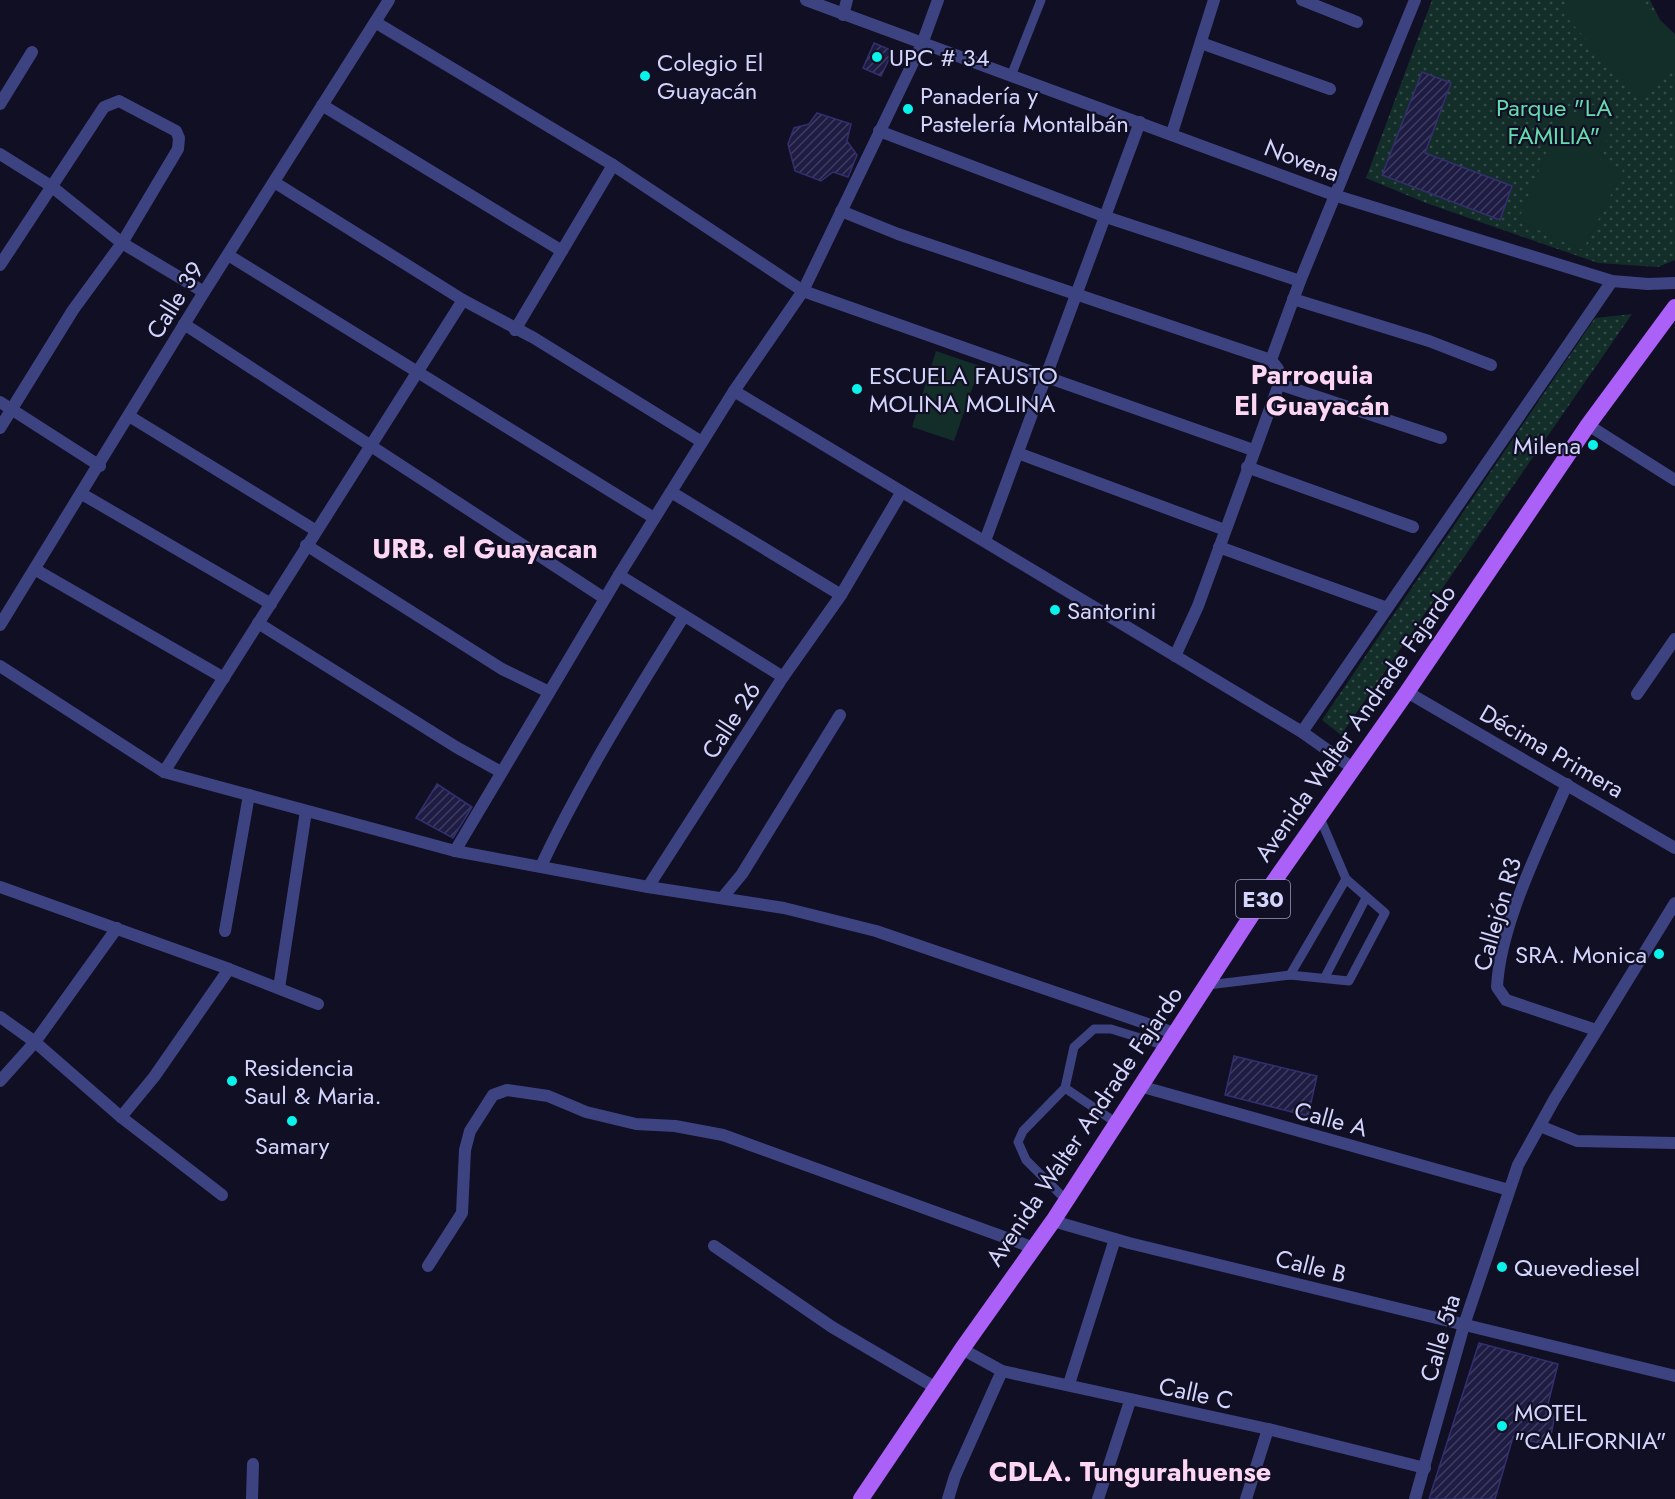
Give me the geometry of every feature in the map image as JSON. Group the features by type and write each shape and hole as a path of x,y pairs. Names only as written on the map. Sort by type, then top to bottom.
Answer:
{"main road":[{"name":"Avenida Walter Andrade Fajardo","path":"861,1499 962,1348 1067,1201 1143,1088 1170,1040 1270,887 1407,692 1588,425 1675,307"}],"street":[{"name":"Calle 39","path":"0,625 100,466 184,324 389,0"},
{"name":"Novena","path":"806,0 922,44 1173,133 1337,196 1612,281 1648,285 1675,283"},
{"path":"843,15 847,0"},
{"path":"455,851 604,598 734,391 803,291 922,44 939,0"},
{"path":"1173,133 1214,0"},
{"path":"1302,0 1357,22"},
{"path":"1271,360 1300,281 1337,196 1415,0"},
{"path":"375,22 613,165 803,291 1253,450"},
{"path":"1201,43 1330,89"},
{"path":"0,104 32,52"},
{"path":"0,265 104,107 119,101 176,131 179,138 178,149 122,243 74,310 0,428"},
{"path":"322,105 562,250"},
{"path":"985,542 1140,122"},
{"path":"879,131 1106,217 1300,281"},
{"path":"0,154 51,186 122,243 204,292"},
{"path":"515,330 613,165"},
{"path":"274,182 463,300 659,413 702,442"},
{"path":"841,211 898,234 1271,360 1278,369 1279,384 1253,450 1198,606 1175,656"},
{"path":"228,255 654,518"},
{"path":"1302,732 1612,281"},
{"path":"1293,299 1429,341 1491,365"},
{"path":"164,772 271,604 306,544 463,300"},
{"path":"184,324 604,598"},
{"path":"1279,384 1441,438"},
{"path":"734,391 1302,732 1354,769"},
{"path":"0,402 100,466"},
{"path":"129,416 315,530"},
{"path":"1588,425 1675,480"},
{"path":"1018,453 1225,530"},
{"path":"1247,467 1413,527"},
{"path":"671,492 841,595"},
{"path":"783,677 841,595 902,493"},
{"path":"82,494 271,604"},
{"path":"306,544 502,669 549,692"},
{"path":"1219,547 1387,608"},
{"path":"36,570 224,678"},
{"name":"Calle 26","path":"619,575 783,677 648,887"},
{"path":"541,866 567,812 606,741 684,616"},
{"path":"258,623 456,747 501,772"},
{"path":"1637,694 1675,639"},
{"path":"0,666 164,772 455,851 648,887 784,908 876,931 1170,1040"},
{"name":"Décima Primera","path":"1407,692 1675,848"},
{"path":"723,897 742,874 840,715"},
{"name":"Callejón R3","path":"1567,784 1523,884 1503,949 1497,987 1506,1000 1596,1030"},
{"path":"225,931 249,795"},
{"path":"279,988 306,811"},
{"path":"0,887 229,969 318,1004"},
{"path":"1509,1190 1518,1165 1540,1126 1596,1030 1675,903"},
{"path":"0,1081 35,1042 117,928"},
{"path":"121,1117 154,1077 229,969"},
{"path":"0,1017 35,1042 121,1117 222,1195"},
{"name":"Calle A","path":"1143,1088 1509,1190"},
{"path":"428,1266 462,1213 465,1193 463,1164 470,1131 493,1095 507,1090 548,1096 586,1112 636,1124 675,1126 723,1135 1034,1248"},
{"path":"1540,1126 1577,1142 1675,1143"},
{"name":"Calle 5ta","path":"1415,1499 1464,1325 1509,1190"},
{"name":"Calle B","path":"1053,1221 1115,1239 1675,1376"},
{"path":"1069,1384 1115,1239"},
{"path":"714,1246 832,1327 936,1388"},
{"name":"Calle C","path":"962,1348 1002,1371 1069,1384 1130,1401 1268,1429 1425,1468"},
{"path":"948,1499 954,1476 1002,1371"},
{"path":"1098,1499 1130,1401"},
{"path":"1246,1499 1268,1429"},
{"path":"252,1499 253,1464"}],"lane":[{"path":"1011,76 1041,0"},
{"path":"1208,985 1290,975 1349,981 1385,913 1346,879 1320,818"},
{"path":"1290,975 1346,879"},
{"path":"1325,977 1366,898"},
{"path":"1067,1201 1026,1160 1018,1142 1023,1131 1045,1105 1065,1088 1074,1047 1094,1029 1111,1029 1170,1040"},
{"path":"1065,1088 1118,1124"}],"green space":[{"name":"Parque \"LA FAMILIA\"","path":"1432,0 1650,0 1660,20 1675,34 1675,260 1658,267 1598,263 1426,203 1366,178"},
{"path":"1576,0 1641,0 1675,40 1675,68 1641,102 1562,12"},
{"path":"1593,105 1602,108 1606,128 1605,147 1600,160 1623,171 1583,250 1518,221 1560,119"},
{"path":"1632,314 1341,735 1322,720 1595,318"},
{"path":"936,351 980,366 954,441 912,427"}],"building":[{"path":"874,43 893,51 881,76 863,68"},
{"path":"1422,72 1451,83 1425,153 1512,186 1500,220 1382,175"},
{"path":"817,113 851,124 847,141 857,155 848,177 833,172 821,181 795,171 788,144 794,128 809,124"},
{"path":"437,784 472,807 453,838 416,818"},
{"path":"1234,1056 1317,1076 1308,1116 1225,1095"},
{"name":"MOTEL \"CALIFORNIA\"","path":"1479,1343 1558,1364 1546,1412 1555,1415 1549,1445 1513,1437 1495,1499 1429,1499"}],"place":[{"name":"UPC # 34","path":"877,57"},
{"name":"Colegio El Guayacán","path":"645,76"},
{"name":"Panadería y Pastelería Montalbán","path":"908,109"},
{"name":"ESCUELA FAUSTO MOLINA MOLINA","path":"857,389"},
{"name":"Milena","path":"1593,445"},
{"name":"Santorini","path":"1055,610"},
{"name":"SRA. Monica","path":"1659,954"},
{"name":"Residencia Saul & Maria.","path":"232,1081"},
{"name":"Samary","path":"292,1121"},
{"name":"Quevediesel","path":"1502,1267"},
{"name":"MOTEL \"CALIFORNIA\"","path":"1502,1426"}],"district":[{"name":"Parroquia El Guayacán","path":"1312,390"},
{"name":"URB. el Guayacan","path":"485,548"},
{"name":"CDLA. Tungurahuense","path":"1130,1471"}]}
